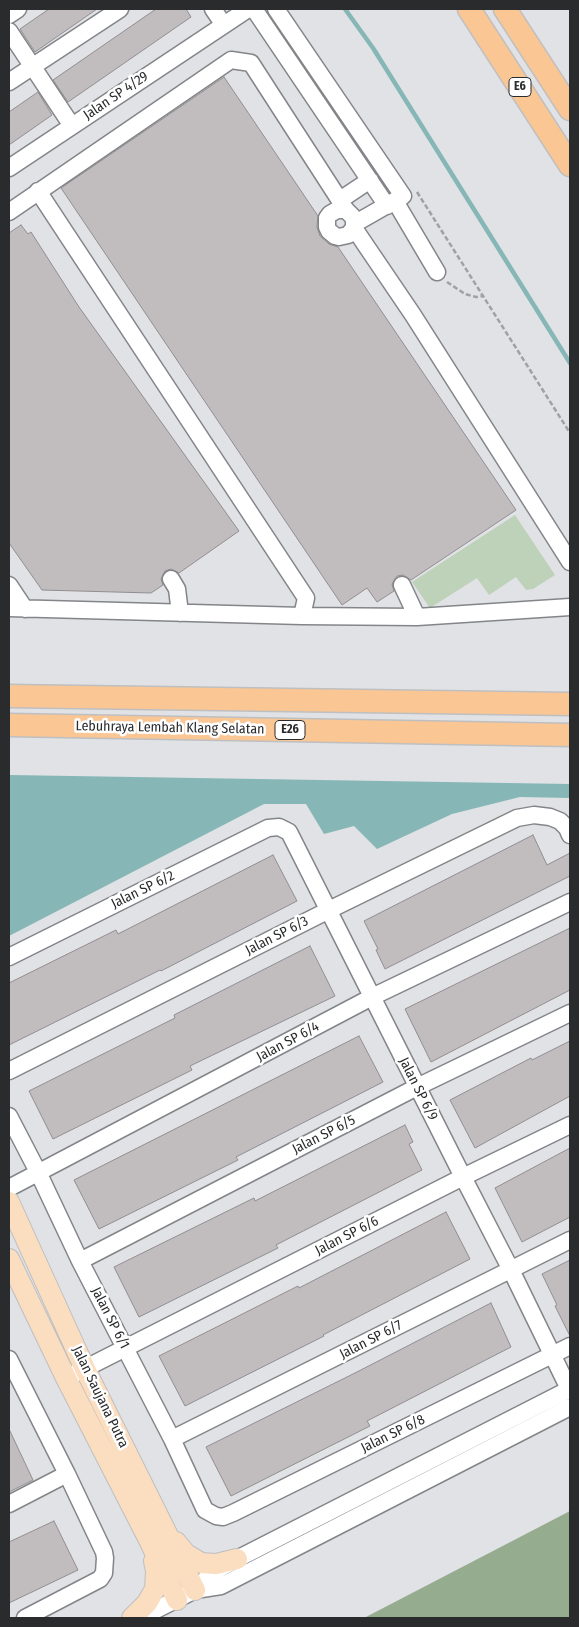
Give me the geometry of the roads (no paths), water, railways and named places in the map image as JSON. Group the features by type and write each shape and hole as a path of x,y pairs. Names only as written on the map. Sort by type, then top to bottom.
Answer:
{"highway":[{"name":"E6","path":"470,9 570,165"},
{"name":"E6","path":"505,9 570,109"},
{"name":"Lebuhraya Lembah Klang Selatan","path":"9,696 570,704"},
{"name":"Lebuhraya Lembah Klang Selatan","path":"9,725 570,735"}],"main road":[{"name":"Jalan Saujana Putra","path":"9,1202 85,1369 195,1590"},
{"name":"Jalan Saujana Putra","path":"9,1259 177,1600"},
{"path":"168,1533 186,1554 201,1563 216,1564 237,1559"},
{"path":"132,1618 147,1603 155,1589 156,1570 150,1542"}],"street":[{"path":"9,15 18,9"},
{"path":"9,82 120,9"},
{"path":"213,9 224,25"},
{"name":"Jalan SP 4/29","path":"9,168 248,9"},
{"path":"254,9 370,180 391,203 437,272"},
{"path":"276,9 403,196 391,203 349,216"},
{"path":"9,31 72,126"},
{"path":"9,212 232,60 251,63 570,562"},
{"path":"349,216 370,180"},
{"path":"38,191 306,598 302,616"},
{"path":"171,579 178,589 180,613"},
{"path":"9,585 17,609 417,617 570,607"},
{"path":"402,586 417,617"},
{"name":"Jalan SP 6/3","path":"9,1071 517,818 550,817 560,821 567,828 570,835"},
{"name":"Jalan SP 6/9","path":"279,827 289,832 512,1270 570,1390"},
{"name":"Jalan SP 6/2","path":"9,957 268,828 279,827"},
{"name":"Jalan SP 6/4","path":"9,1188 372,998 570,902"},
{"name":"Jalan SP 6/5","path":"80,1261 417,1086 570,1013"},
{"name":"Jalan SP 6/1","path":"9,1116 80,1261 172,1439 205,1510 216,1516"},
{"name":"Jalan SP 6/6","path":"66,1378 570,1124"},
{"name":"Jalan SP 6/7","path":"172,1439 570,1240"},
{"name":"Jalan SP 6/8","path":"216,1516 223,1517 233,1513 570,1346"},
{"path":"9,1359 14,1385 66,1474 104,1552 106,1565 100,1579 25,1618"},
{"path":"140,1618 195,1590 212,1573 237,1559 570,1390"},
{"path":"195,1590 220,1586 570,1407"},
{"path":"9,1504 66,1474"}],"water":[{"path":"9,775 570,784 570,798 520,797 452,814 377,849 354,826 324,834 306,804 264,804 9,936"}],"waterway":[{"path":"345,9 373,48 570,363"}]}
